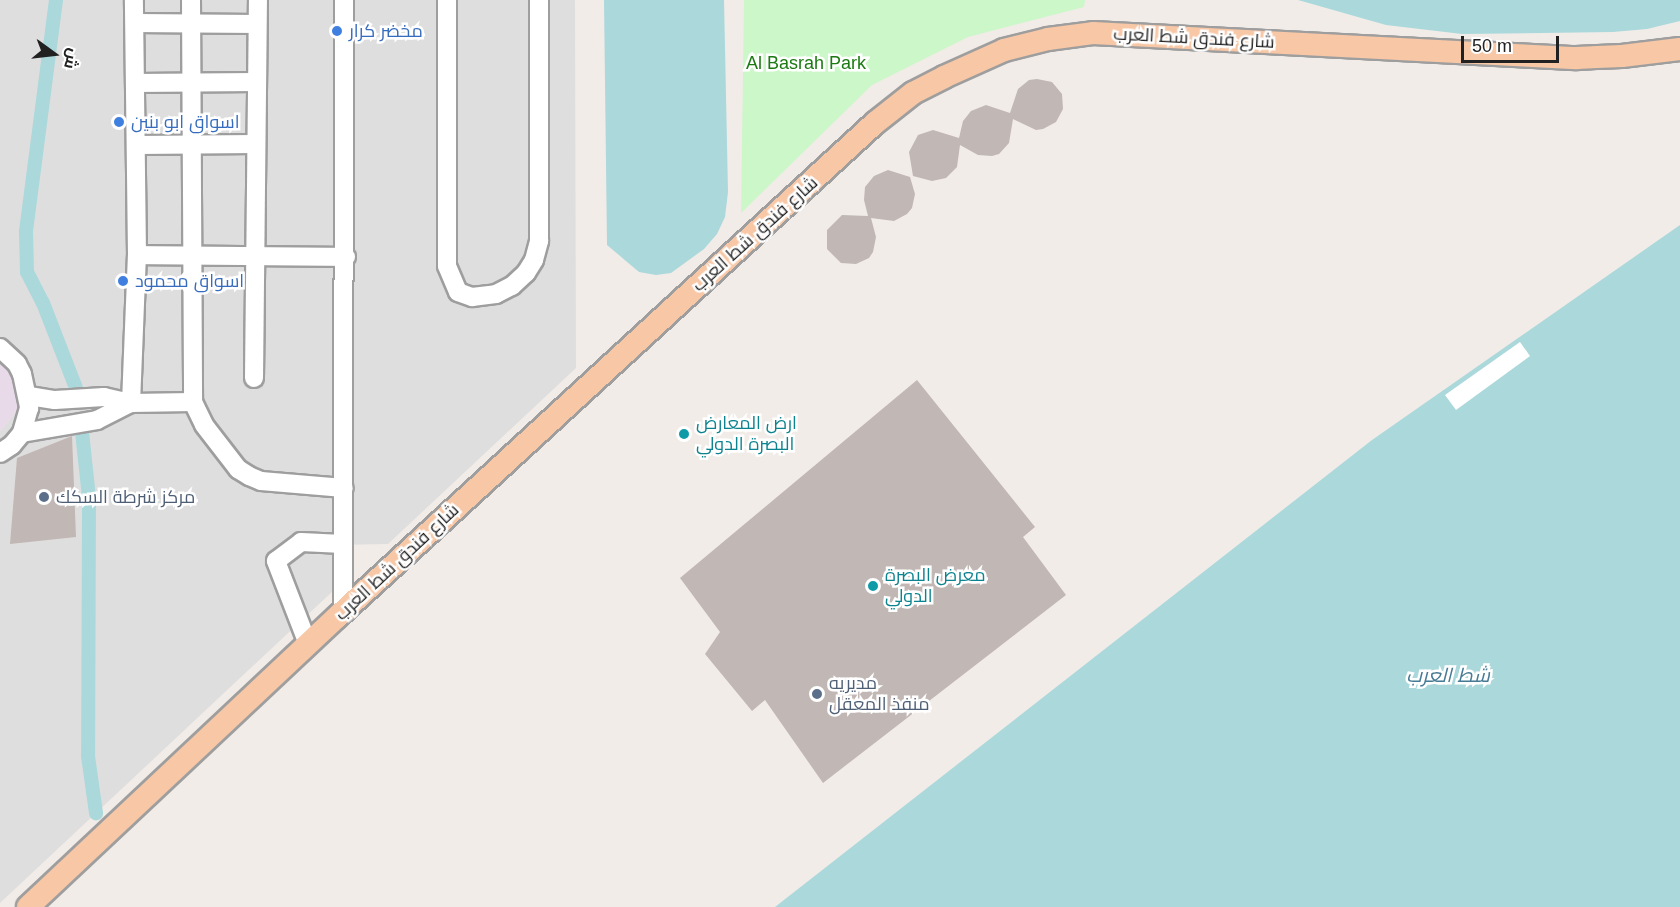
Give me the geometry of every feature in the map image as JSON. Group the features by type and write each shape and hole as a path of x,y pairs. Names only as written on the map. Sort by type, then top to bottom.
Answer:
{"main road":[{"name":"شارع فندق شط العرب","path":"28,907 343,611 874,123 913,93 974,62 1004,50 1048,39 1093,33 1576,58 1680,50"}],"street":[{"path":"130,403 137,255 134,0"},
{"path":"191,0 193,402 204,425 238,469 249,476 261,481 344,488"},
{"path":"254,378 258,0"},
{"path":"343,611 346,257 344,0"},
{"path":"447,0 447,266 458,292 472,297 496,294 512,286 526,273 534,260 539,241 539,0"},
{"path":"135,23 257,24"},
{"path":"135,83 257,82"},
{"path":"136,145 256,144"},
{"path":"137,255 346,257"},
{"path":"0,348 18,364 29,396 29,408 21,433 12,445 0,453"},
{"path":"29,396 55,400 104,397 130,403 193,402"},
{"path":"21,433 97,420 130,403"},
{"path":"308,644 276,561 301,542 343,544"}],"shaded area":[{"path":"0,0 575,0 576,368 388,544 335,545 334,590 0,903 0,431 18,409 0,355"},
{"path":"0,355 14,366 20,386 18,409 0,431"}],"green space":[{"name":"Al Basrah Park","path":"744,0 1085,0 1084,7 968,37 872,85 741,213"}],"water":[{"path":"604,0 724,0 728,192 725,217 717,234 704,249 671,273 656,275 639,272 607,245"},
{"path":"1298,0 1680,0 1680,21 1647,29 1613,32 1462,34 1386,25"},
{"name":"شط العرب","path":"1680,225 1680,907 775,907 1372,440"}],"pier":[{"path":"1520,342 1530,356 1456,410 1445,395"}],"building":[{"path":"1029,80 1052,82 1062,94 1063,109 1056,122 1036,130 1013,119 1009,143 999,154 978,155 960,145 957,167 946,178 932,181 913,176 909,152 918,135 933,130 959,138 963,121 971,111 986,105 1010,113 1018,89"},
{"path":"888,170 910,177 915,194 912,208 907,214 894,221 871,218 876,237 873,252 869,258 856,264 841,263 827,249 827,230 842,215 868,216 864,200 865,187 874,176"},
{"name":"معرض البصرة الدولي","path":"917,380 1035,527 1023,537 1066,595 823,783 765,700 752,711 705,654 720,632 680,578"},
{"name":"مركز شرطة السكك","path":"72,436 76,537 10,544 17,458"}],"waterway":[{"path":"56,0 26,232 27,272 43,303 76,388"},
{"path":"82,432 89,498 88,756 96,813"}],"place":[{"name":"مخضر كرار","path":"337,31"},
{"name":"اسواق ابو بنين","path":"119,122"},
{"name":"اسواق محمود","path":"123,281"},
{"name":"ارض المعارض البصرة الدولي","path":"684,434"},
{"name":"مركز شرطة السكك","path":"44,497"},
{"name":"معرض البصرة الدولي","path":"873,586"},
{"name":"مديريه منفذ المعقل","path":"817,694"}]}
